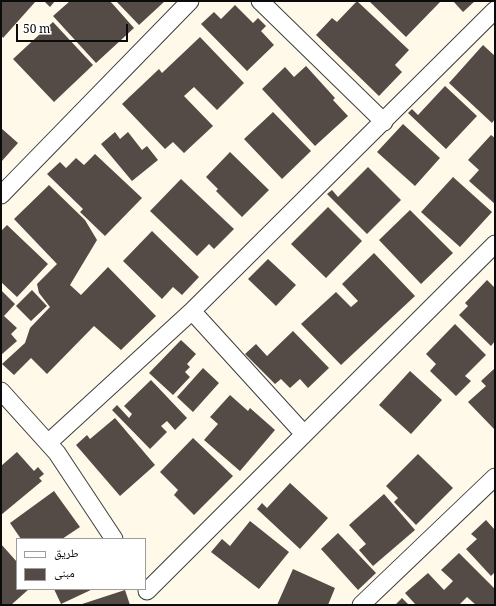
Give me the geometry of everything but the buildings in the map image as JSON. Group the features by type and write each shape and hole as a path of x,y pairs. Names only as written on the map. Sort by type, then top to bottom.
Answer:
{"street":[{"path":"1,195 190,1"},
{"path":"260,1 384,122"},
{"path":"48,443 192,311 384,122 495,10"},
{"path":"148,594 304,434 495,244"},
{"path":"192,311 304,434"},
{"path":"1,391 57,453 113,538"},
{"path":"361,605 495,477"}]}
